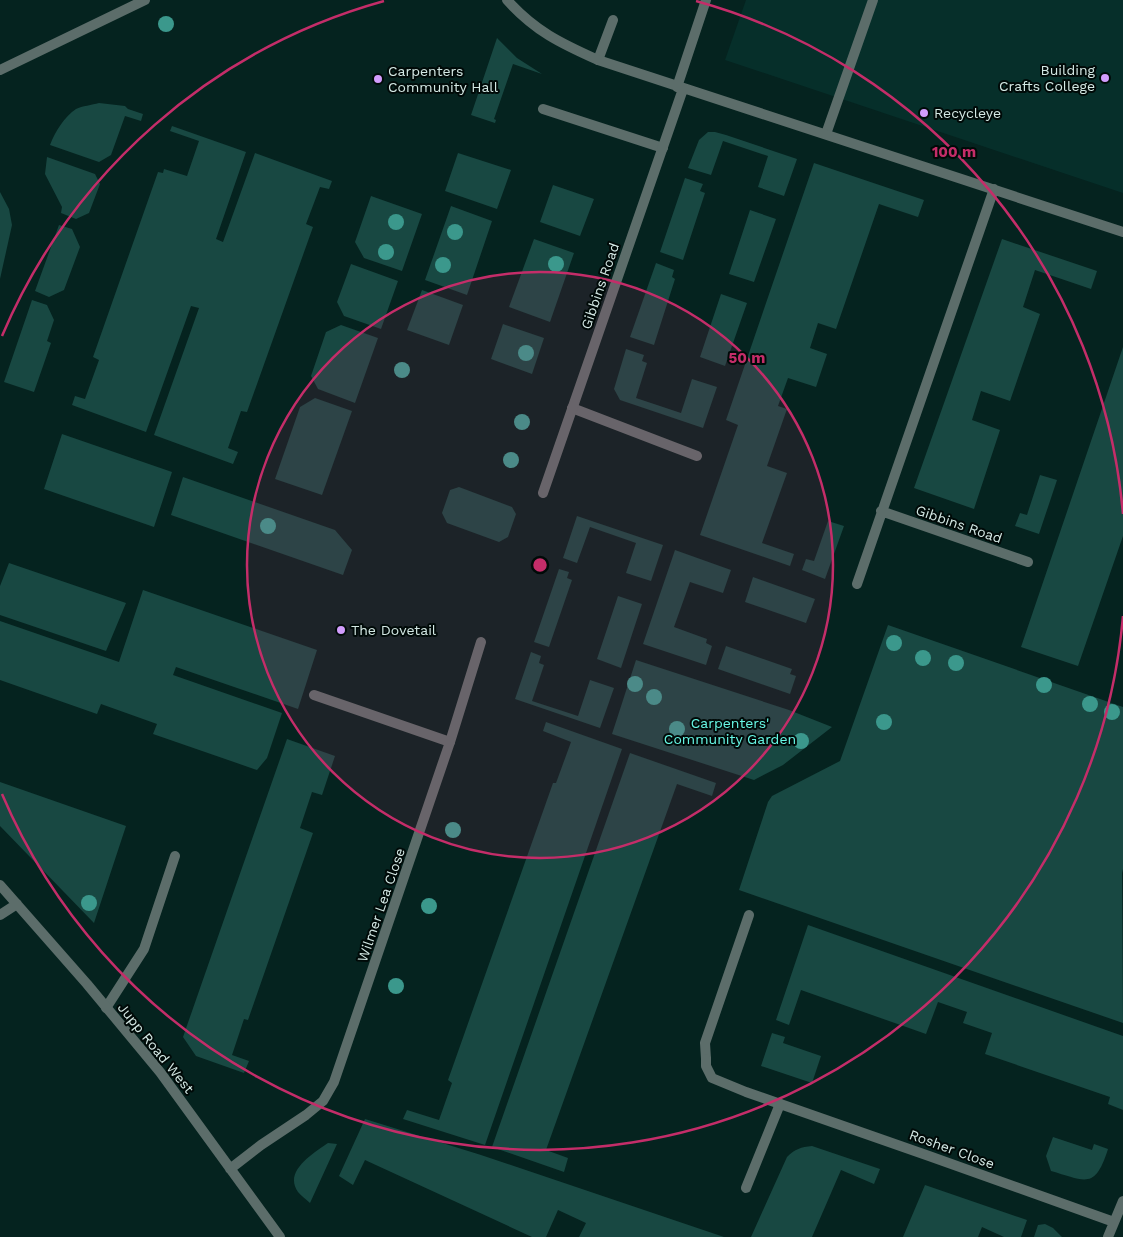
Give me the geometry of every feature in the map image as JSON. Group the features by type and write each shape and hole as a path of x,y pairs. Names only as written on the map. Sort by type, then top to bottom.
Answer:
{"street":[{"path":"0,70 145,0"},
{"path":"508,0 524,19 561,44 598,60 1123,232"},
{"name":"Gibbins Road","path":"543,493 663,148 706,0"},
{"path":"826,134 873,0"},
{"path":"598,60 613,20"},
{"path":"543,109 663,148"},
{"path":"857,584 994,189"},
{"path":"572,408 697,456"},
{"name":"Gibbins Road","path":"881,511 1028,562"},
{"name":"Wilmer Lea Close","path":"230,1169 261,1145 306,1116 323,1101 334,1082 450,742 462,698 481,642"},
{"path":"314,695 450,742"},
{"path":"106,1008 144,949 175,856"},
{"name":"Jupp Road West","path":"0,885 160,1072 280,1237"},
{"path":"0,915 17,904"},
{"name":"Rosher Close","path":"749,915 706,1043 706,1066 712,1078 746,1092 1114,1222"},
{"path":"746,1188 780,1104"},
{"path":"1108,1237 1123,1201"}],"shaded area":[{"path":"746,0 1123,0 1123,193 725,60"}],"green space":[{"path":"497,38 517,58 542,74 513,64 494,119 496,120 495,123 471,115"},
{"path":"99,103 125,106 128,109 143,114 141,121 125,116 111,155 99,162 50,145 60,125 72,112 78,108"},
{"path":"172,126 246,152 216,239 223,242 255,153 332,181 329,189 320,187 306,224 313,227 247,412 241,411 228,448 238,452 233,464 154,435 199,308 191,306 146,432 72,405 75,396 85,399 99,360 93,357 158,172 163,173 164,169 187,176 199,141 170,131"},
{"path":"708,132 726,135 797,159 784,196 758,187 768,156 723,141 711,175 688,168 699,140"},
{"path":"458,153 511,170 497,209 445,191"},
{"path":"47,157 95,174 100,184 89,213 76,219 61,213 62,207 45,174"},
{"path":"814,163 924,200 918,217 879,204 836,329 818,323 810,348 827,354 816,387 788,378 778,406 787,409 767,466 787,473 762,543 794,554 790,566 700,535 738,425 726,420"},
{"path":"685,178 703,184 700,191 705,193 683,260 660,252"},
{"path":"553,185 594,199 580,236 540,222"},
{"path":"0,192 9,209 12,225 0,279"},
{"path":"371,196 422,214 402,271 364,258 355,242"},
{"path":"451,206 492,221 467,295 425,280"},
{"path":"750,210 776,219 754,282 729,274"},
{"path":"59,225 72,229 80,247 64,290 49,297 35,291"},
{"path":"534,239 574,253 550,322 509,307"},
{"path":"1002,239 1097,271 1091,289 1035,270 1023,307 1040,314 1010,401 981,391 972,420 1000,430 974,509 914,488"},
{"path":"656,263 674,270 672,277 675,279 654,345 630,337"},
{"path":"351,264 398,281 381,329 344,316 337,302"},
{"path":"422,290 463,305 449,345 407,330"},
{"path":"721,294 747,303 725,366 700,357"},
{"path":"32,300 47,305 54,320 47,341 51,343 34,392 4,382"},
{"path":"503,324 544,338 532,374 491,359"},
{"path":"341,325 378,338 355,403 318,389 311,376 326,332"},
{"path":"1123,347 1123,536 1078,666 1021,647"},
{"path":"626,349 644,355 642,361 647,363 636,398 681,413 692,379 717,387 703,428 620,400 614,389"},
{"path":"315,398 352,411 322,495 275,479 300,407"},
{"path":"62,434 172,472 154,527 44,489"},
{"path":"1040,475 1057,480 1039,534 1015,526 1020,513 1027,515"},
{"path":"183,477 335,530 352,550 343,575 171,515"},
{"path":"459,487 512,507 516,514 508,537 499,542 447,523 442,513 450,490"},
{"path":"577,516 663,545 651,581 626,573 636,543 590,527 577,563 563,558"},
{"path":"828,521 844,526 825,579 802,570 806,559 814,561"},
{"path":"675,550 731,570 723,593 690,582 674,627 707,639 706,643 712,646 706,665 643,644"},
{"path":"9,563 126,603 106,651 0,615 0,586"},
{"path":"559,569 569,572 567,578 572,580 549,647 534,642"},
{"path":"753,577 815,599 806,623 745,602"},
{"path":"143,590 317,650 298,709 176,667 173,675 282,713 267,758 257,770 153,734 157,724 101,704 97,714 0,680 0,621 119,662"},
{"path":"618,596 642,604 621,668 597,659"},
{"path":"888,625 1123,707 1123,1023 739,890 768,802 772,796 840,761"},
{"path":"726,646 792,669 790,674 796,676 790,694 718,669"},
{"path":"531,652 541,656 539,663 544,665 532,701 578,716 590,680 614,688 600,728 515,699"},
{"name":"Carpenters' Community Garden","path":"636,660 789,710 832,727 783,765 754,780 612,734"},
{"path":"546,722 622,749 485,1145 403,1119 407,1110 439,1120 452,1083 448,1080 553,783 556,783 571,742 543,731"},
{"path":"287,739 335,756 322,795 312,792 300,828 313,833 248,1020 244,1019 232,1055 249,1061 244,1073 196,1056 183,1037"},
{"path":"630,753 716,783 712,796 677,784 546,1150 568,1158 564,1172 492,1147"},
{"path":"0,782 126,826 94,923 0,826"},
{"path":"808,925 1123,1036 1123,1110 1108,1104 1110,1097 985,1054 992,1033 963,1023 967,1012 938,1002 926,1034 801,990 789,1025 776,1020"},
{"path":"772,1033 785,1037 783,1043 821,1056 812,1083 761,1066"},
{"path":"365,1119 481,1155 724,1237 579,1237 586,1223 558,1210 546,1237 532,1237 365,1160 353,1185 339,1176"},
{"path":"1053,1137 1092,1150 1094,1144 1108,1149 1099,1171 1093,1177 1081,1179 1051,1171 1046,1156"},
{"path":"328,1143 337,1144 310,1203 298,1192 294,1184 294,1177 297,1170 308,1157"},
{"path":"812,1146 880,1169 874,1184 841,1170 812,1237 751,1237 787,1157 798,1149"},
{"path":"925,1185 1027,1220 1021,1237 1004,1237 982,1227 978,1237 903,1237"},
{"path":"1045,1224 1053,1228 1062,1237 1034,1237 1038,1225"}],"place":[{"name":"Building Crafts College","path":"1105,78"},
{"name":"Carpenters Community Hall","path":"378,79"},
{"name":"Recycleye","path":"924,113"},
{"name":"The Dovetail","path":"341,630"}]}
